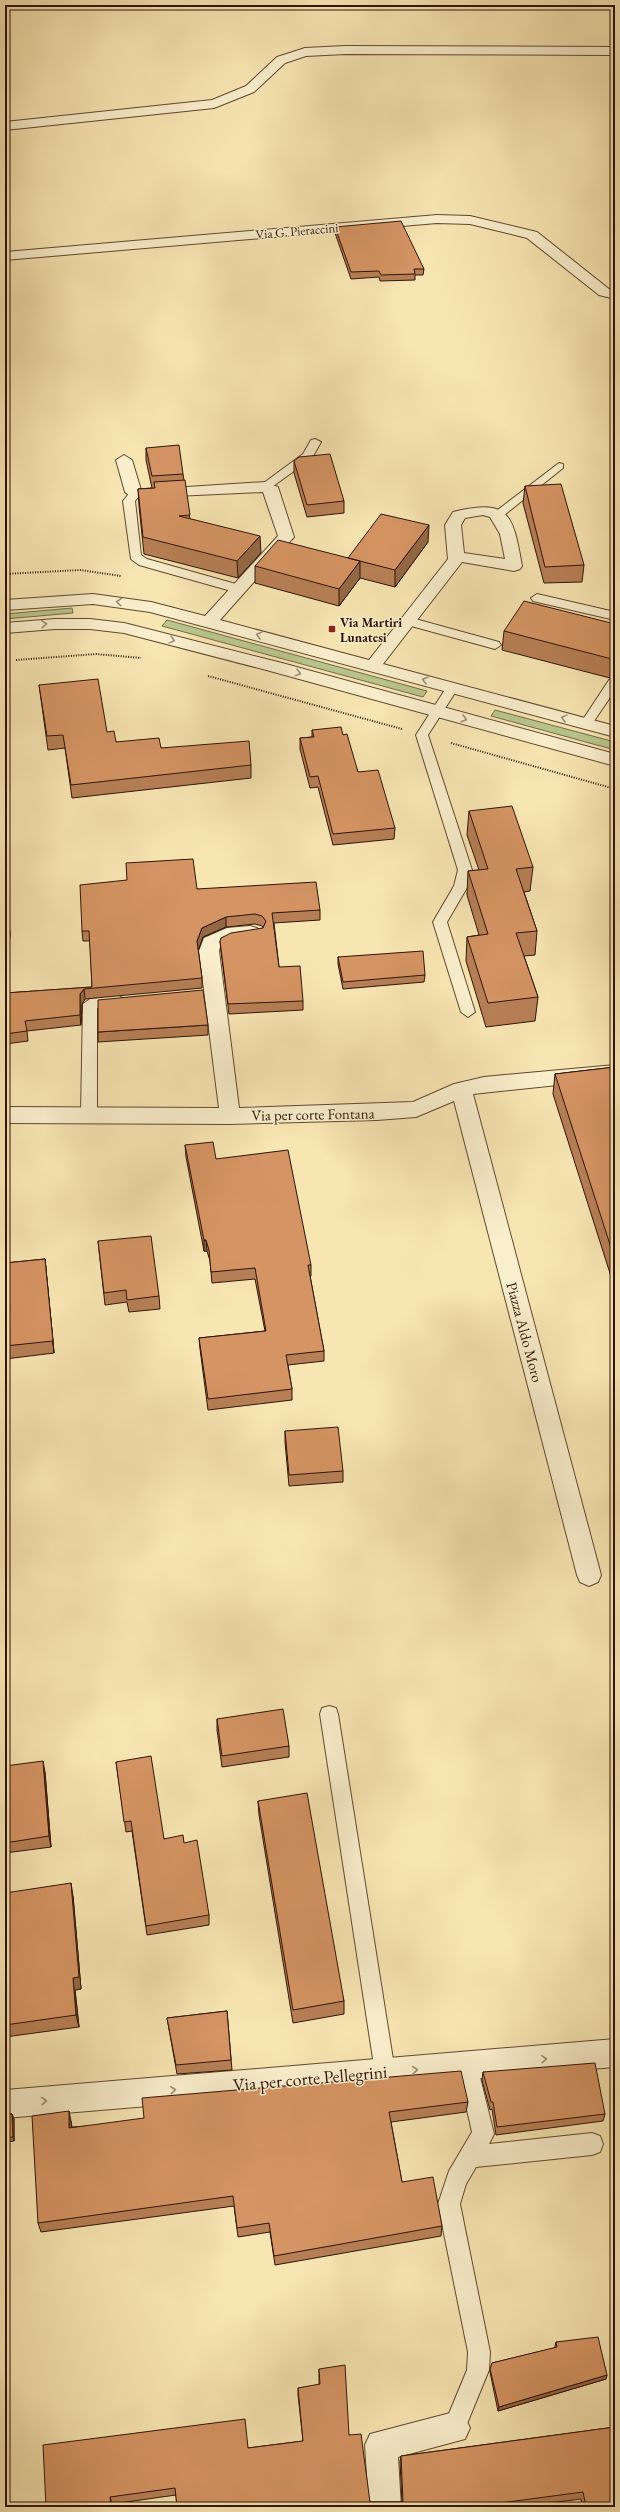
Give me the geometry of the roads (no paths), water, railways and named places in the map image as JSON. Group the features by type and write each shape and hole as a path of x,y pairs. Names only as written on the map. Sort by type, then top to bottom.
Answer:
{"street":[{"path":"5,126 214,104 250,89 281,60 305,52 345,50 615,51"},
{"name":"Via G. Pieraccini","path":"5,256 437,219 470,220 532,235 604,292 615,295"},
{"path":"124,460 133,492 135,494 148,495 265,487 272,490 286,537 210,622"},
{"path":"373,666 456,556 458,547 453,525 459,515 491,510 499,514 504,521 514,566 456,556"},
{"path":"5,605 93,600 141,605 210,622 615,732"},
{"path":"124,628 141,605"},
{"path":"5,628 55,624 90,624 124,628 615,760"},
{"path":"230,1116 208,993 209,951 211,943 227,935 255,932"},
{"name":"Via per corte Fontana","path":"5,1116 89,1114 230,1116 416,1109 461,1089 484,1084 615,1072"},
{"name":"Piazza Aldo Moro","path":"461,1089 590,1575"},
{"name":"Via per corte Pellegrini","path":"5,2104 615,2053"},
{"path":"385,2507 381,2445 454,2428"}],"lane":[{"path":"265,487 308,456 315,442"},
{"path":"499,514 559,466"},
{"path":"135,494 129,501 135,556 143,562 239,589"},
{"path":"537,598 615,616"},
{"path":"408,621 495,645"},
{"path":"586,724 615,680"},
{"path":"452,688 422,735 465,870 461,886 440,922 468,1012"},
{"path":"89,1114 90,1004 135,999"},
{"path":"328,1714 385,2072"},
{"path":"454,2428 478,2370 479,2352 449,2204 457,2179 483,2134 467,2065"},
{"path":"469,2157 592,2144"}],"place":[{"name":"Via Martiri Lunatesi","path":"332,629"}]}
